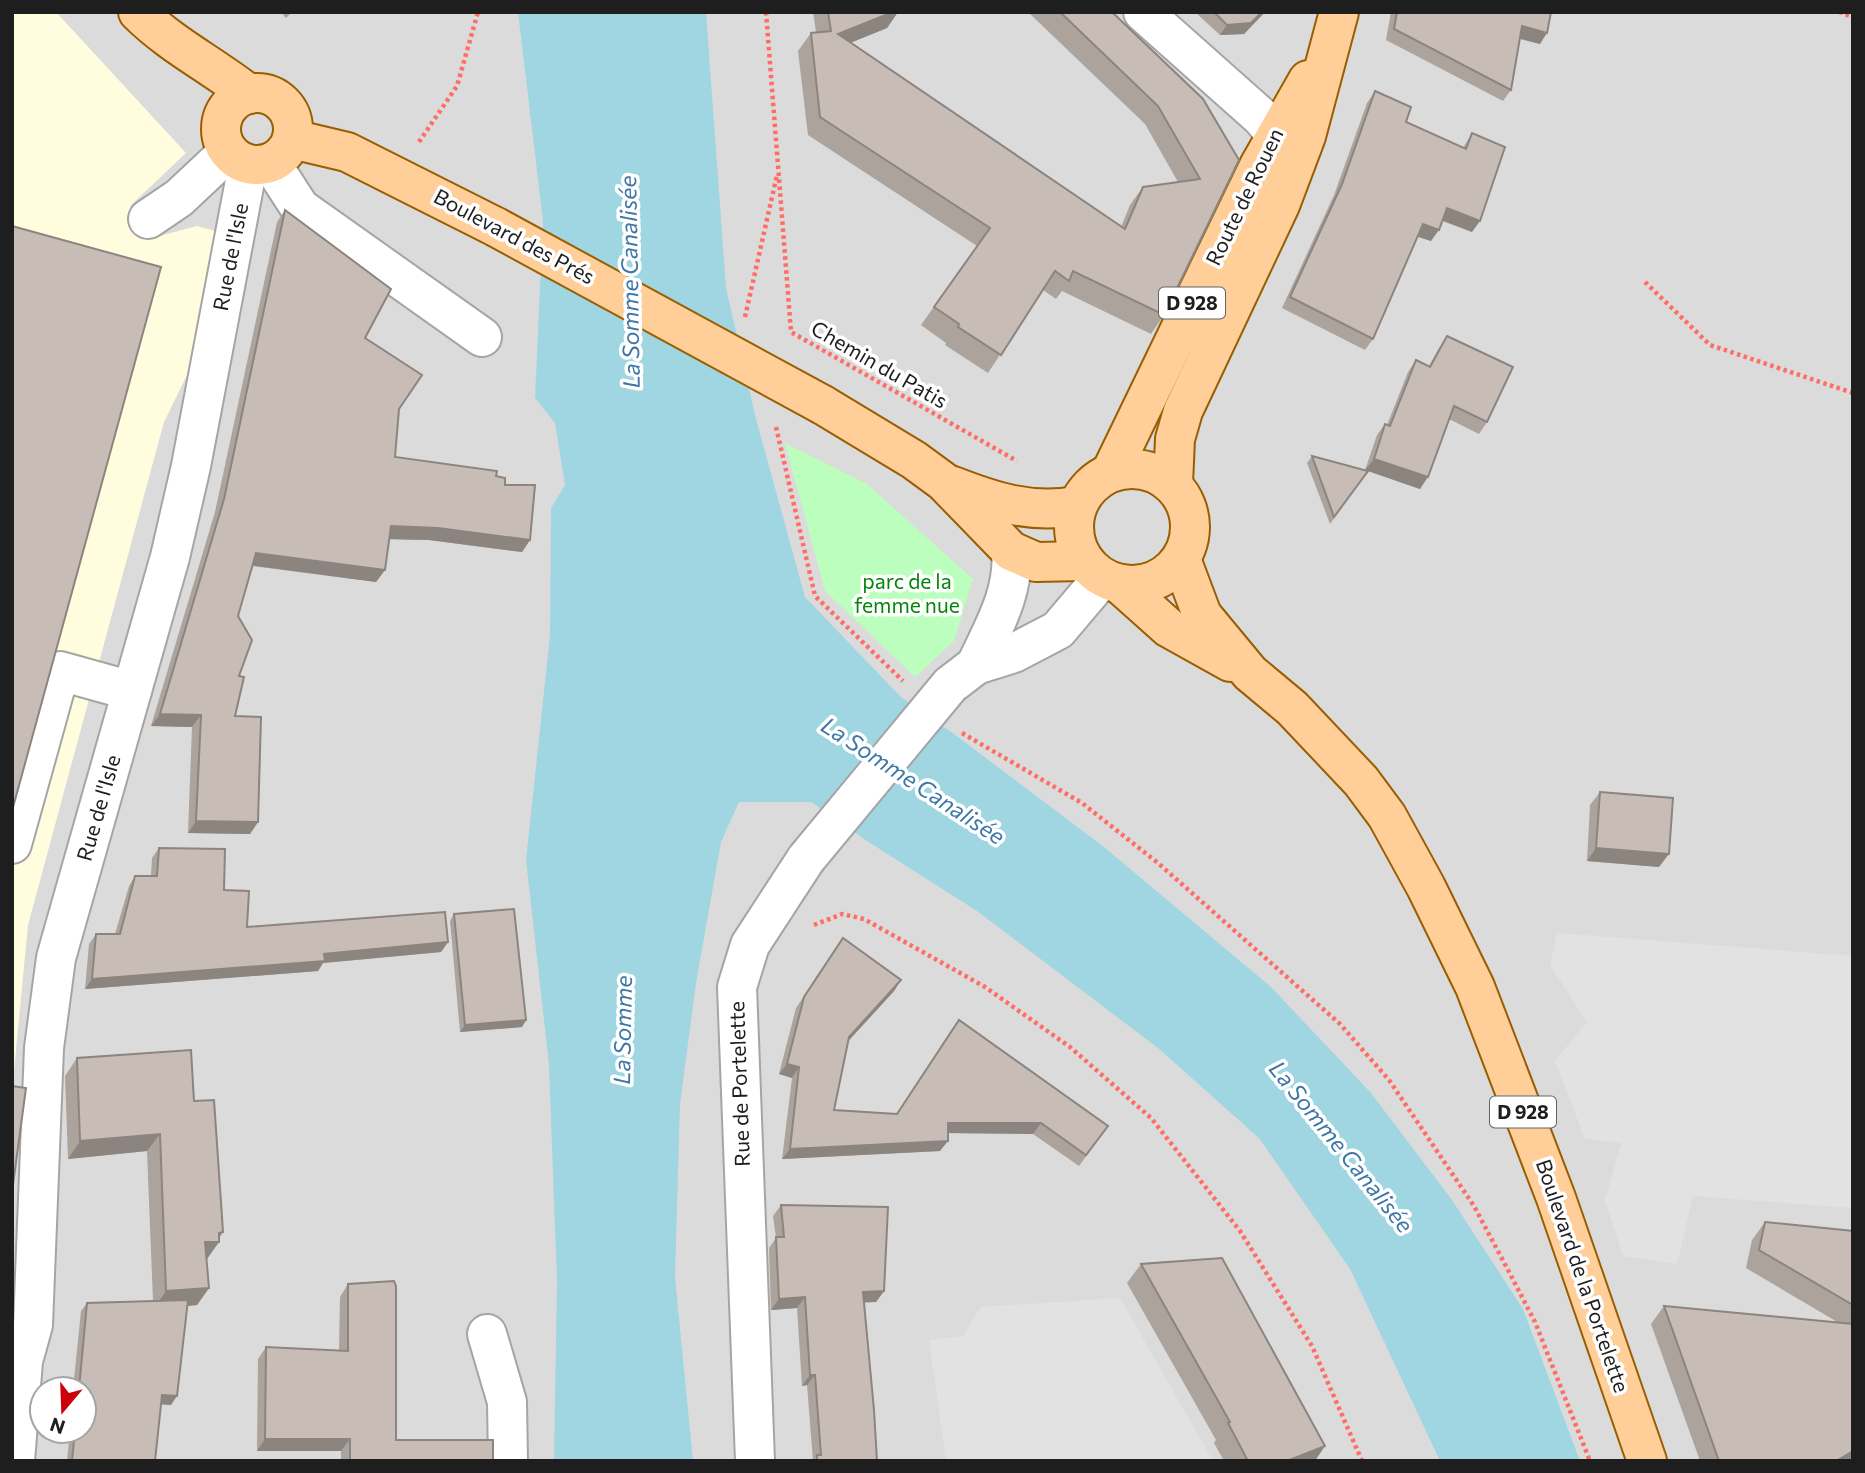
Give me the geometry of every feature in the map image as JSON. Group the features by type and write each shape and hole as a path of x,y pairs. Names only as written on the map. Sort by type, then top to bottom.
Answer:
{"main road":[{"path":"145,20 249,93"},
{"path":"145,20 175,63 252,150"},
{"name":"Route de Rouen","path":"1111,472 1289,140 1336,26"},
{"path":"249,93 262,93 283,104 291,114 252,150 228,106 249,93"},
{"name":"Route de Rouen","path":"1172,484 1175,439 1183,411 1280,205 1289,140"},
{"name":"Boulevard des Prés","path":"252,150 347,152 400,177 823,405 914,460 944,482 1011,551 1036,562 1103,575"},
{"path":"1128,468 1151,471 1172,484 1183,498 1190,519 1189,538 1181,559 1165,575 1149,582 1103,575 1074,538 1076,506 1091,484 1111,472 1128,468"},
{"name":"Boulevard des Prés","path":"944,482 993,502 1052,510 1076,506"},
{"name":"Boulevard de la Portelette","path":"1181,559 1202,615 1250,673 1292,708 1361,781 1387,816 1432,898 1475,988 1556,1198 1647,1461"},
{"name":"Boulevard de la Portelette","path":"1103,575 1169,628 1250,673"}],"street":[{"path":"1143,12 1289,140"},
{"path":"148,219 252,150 300,208 482,337"},
{"name":"Rue de l'Isle","path":"15,1461 23,1361 22,1324 44,1048 56,958 170,557 191,466 252,150"},
{"name":"Rue de Portelette","path":"755,1461 737,987 750,945 806,859 963,675 1004,605 1013,571 1011,551"},
{"path":"963,675 1058,630 1103,575"},
{"path":"12,844 60,671 132,691"},
{"path":"487,1334 507,1402 508,1461"}],"path":[{"path":"400,177 410,156 457,86 478,12"},
{"name":"Chemin du Patis","path":"766,12 791,332 1022,464"},
{"path":"1839,12 1853,17"},
{"path":"748,328 744,316 777,175"},
{"path":"1645,282 1710,345 1853,393"},
{"path":"773,416 815,596 906,684"},
{"path":"952,724 1082,803 1158,863 1340,1024 1389,1080 1474,1206 1508,1270 1535,1322 1590,1461"},
{"path":"811,927 842,914 864,919 985,987 1070,1047 1152,1118 1240,1231 1312,1346 1362,1461"}],"shaded area":[{"path":"12,12 1853,12 1853,1461 12,1461"},
{"path":"12,12 56,12 186,153 130,206 156,237 197,226 219,232 190,369 164,422 28,925 12,1092"},
{"path":"1557,933 1853,956 1853,1208 1693,1196 1677,1264 1623,1256 1605,1200 1621,1143 1585,1139 1555,1061 1587,1022 1550,965"},
{"path":"1120,1298 1213,1461 946,1461 929,1340 963,1336 981,1307"}],"green space":[{"name":"parc de la femme nue","path":"785,443 867,484 973,579 954,641 915,677 825,591"}],"water":[{"path":"518,12 706,12 726,288 756,419 805,597 901,697 1104,847 1271,987 1371,1093 1452,1200 1523,1309 1580,1461 1440,1461 1350,1269 1259,1138 1158,1048 977,911 811,802 739,802 721,842 696,983 680,1104 675,1277 693,1461 554,1461 557,1282 549,1065 526,860 550,635 551,508 565,485 555,423 535,398 543,221"}],"building":[{"path":"828,12 893,12 838,34 1125,229 1143,187 1200,179 1158,106 1060,12 1112,12 1203,99 1239,160 1164,315 1073,271 1069,281 1055,271 1001,355 958,327 959,324 934,307 990,228 820,117 811,33 831,31"},
{"path":"1214,12 1262,12 1251,23 1227,25"},
{"path":"1397,12 1551,12 1547,33 1522,26 1511,90 1394,29"},
{"path":"1375,91 1411,107 1406,122 1466,149 1472,133 1505,147 1480,221 1447,208 1439,230 1423,224 1373,339 1290,297 1342,184"},
{"path":"285,210 391,289 365,338 422,375 399,409 395,457 497,471 496,476 505,478 505,485 535,485 530,540 438,528 391,526 385,570 256,553 238,616 252,640 239,676 244,677 235,716 261,717 258,822 196,821 201,715 160,714 224,499"},
{"path":"12,226 161,267 12,811"},
{"path":"1447,336 1513,367 1487,422 1454,406 1428,477 1374,459 1385,424 1390,426 1416,360 1430,367"},
{"path":"1312,456 1368,471 1334,517"},
{"path":"1600,792 1673,798 1669,854 1596,848"},
{"path":"159,848 225,849 224,890 249,891 247,927 445,912 448,942 324,954 325,961 92,979 96,934 120,934 135,876 157,876"},
{"path":"514,909 526,1020 465,1025 454,914"},
{"path":"843,938 901,980 849,1037 834,1110 897,1114 959,1020 1108,1126 1086,1155 1041,1123 948,1123 948,1141 790,1149 799,1067 787,1064 804,997"},
{"path":"191,1050 194,1101 214,1100 223,1232 219,1233 219,1242 205,1242 209,1288 166,1291 160,1134 80,1141 77,1058"},
{"path":"12,1086 26,1088 12,1192"},
{"path":"781,1205 888,1207 884,1291 863,1292 877,1461 817,1461 817,1455 821,1455 815,1375 810,1375 805,1297 779,1299 776,1237 784,1237"},
{"path":"1765,1222 1853,1231 1853,1305 1759,1250"},
{"path":"1222,1258 1325,1446 1287,1461 1248,1461 1228,1423 1230,1422 1141,1264"},
{"path":"394,1281 396,1440 493,1440 493,1461 350,1461 350,1439 265,1439 266,1347 348,1351 348,1284"},
{"path":"188,1300 177,1396 162,1395 155,1461 72,1461 74,1445 98,1445 98,1375 80,1375 87,1303"},
{"path":"1664,1306 1853,1324 1853,1451 1836,1461 1719,1461"}],"water label":[{"name":"La Somme Canalisée","path":"630,282"},
{"name":"La Somme Canalisée","path":"913,781"},
{"name":"La Somme","path":"623,1030"},
{"name":"La Somme Canalisée","path":"1341,1147"}]}
